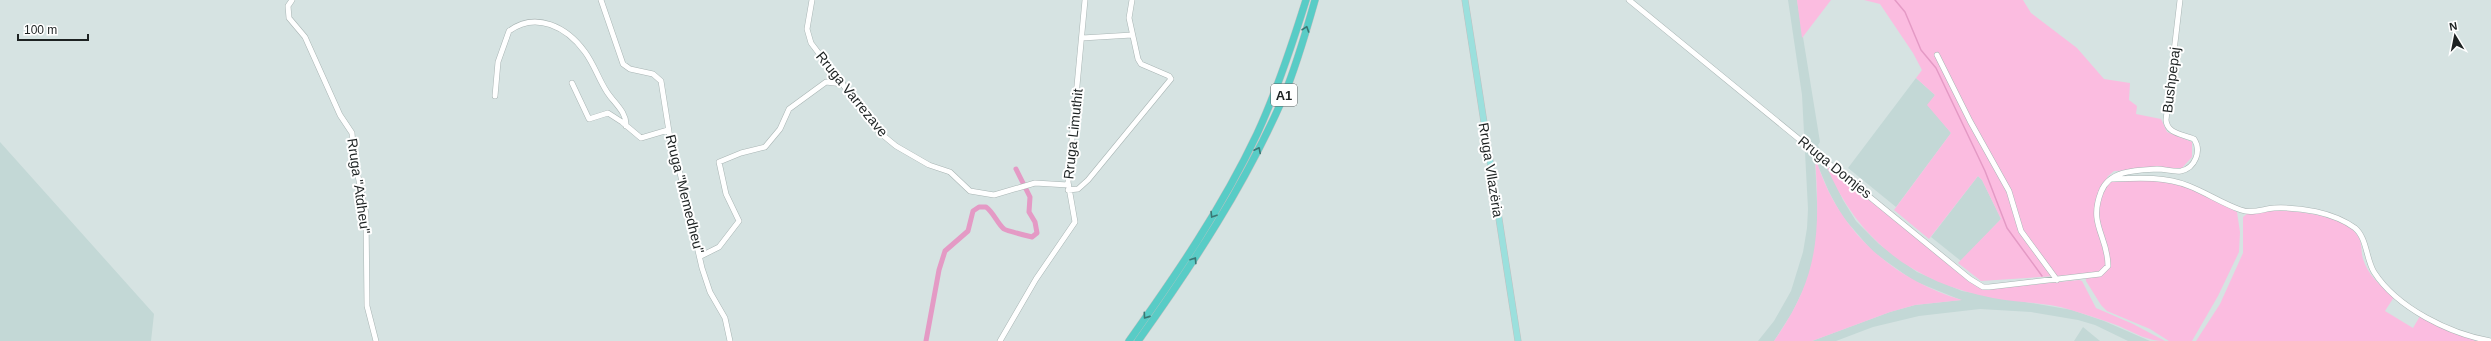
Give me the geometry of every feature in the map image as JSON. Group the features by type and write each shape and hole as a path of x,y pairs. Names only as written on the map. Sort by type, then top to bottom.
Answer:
{"highway":[{"name":"A1","path":"1129,341 1184,262 1244,161 1275,90 1306,0"},
{"name":"A1","path":"1138,341 1162,309 1215,228 1266,136 1284,97 1315,0"},
{"path":"1142,341 1162,309"}],"main road":[{"name":"Rruga Vllazëria","path":"1465,0 1518,341"}],"street":[{"name":"Rruga \"Atdheu\"","path":"292,0 288,6 289,18 305,37 340,115 352,133 354,157 366,214 367,306 376,341"},
{"name":"Rruga \"Memedheu\"","path":"601,0 623,64 630,69 654,74 661,81 668,130 700,256 710,292 725,318 730,341"},
{"name":"Rruga Varrezave","path":"812,0 807,29 808,36 879,132 896,146 929,165 950,172 970,191 994,196 1035,183 1068,187"},
{"name":"Rruga Limuthit","path":"1000,341 1036,279 1074,226 1075,214 1068,187 1085,0"},
{"path":"1068,187 1078,189 1088,180 1171,79 1169,76 1142,64 1138,59 1129,18 1132,0"},
{"name":"Rruga Domjes","path":"1629,0 1977,284 1989,287 2100,274 2108,266 2105,246 2096,220 2101,192 2111,179"},
{"name":"Bushpepaj","path":"2111,179 2121,173 2185,169 2196,157 2196,142 2188,136 2171,131 2166,126 2180,0"},
{"path":"495,96 498,62 509,31 526,23 544,22 560,28 586,53 606,91 622,112 626,126"},
{"path":"1082,38 1132,35"},
{"path":"1937,55 1970,121 2009,191 2021,231 2057,280"},
{"path":"700,256 719,247 739,221 726,194 719,162 741,153 765,147 777,133 792,106 826,82 843,84"},
{"path":"572,83 589,119 608,113 640,138 668,130"},
{"path":"2111,179 2167,180 2188,185 2242,210 2297,209 2321,213 2348,224 2362,236 2366,257 2374,272 2390,291 2432,319 2476,338 2491,341"}],"shaded area":[{"path":"1788,0 1797,0 1820,142 1818,145 1843,200 1856,221 1879,244 1917,272 1962,291 2072,310 2104,321 2150,341 2128,341 2095,325 2078,320 2031,312 1980,309 1919,316 1873,327 1836,341 1812,341 1890,312 1915,305 1961,300 1914,281 1873,252 1842,216 1829,192 1815,159 1818,224 1814,257 1806,284 1792,313 1774,341 1758,341 1774,321 1791,291 1803,252 1807,228 1808,209 1802,95"},
{"path":"1797,0 1831,0 1802,38"},
{"path":"1864,0 2023,0 2031,13 2077,48 2104,79 2130,83 2129,100 2137,106 2136,114 2161,119 2167,132 2192,142 2192,157 2182,168 2114,171 2107,177 2111,182 2150,180 2181,184 2237,212 2240,232 2239,252 2218,296 2192,341 2169,341 2150,329 2107,311 2101,305 2086,281 2086,274 1981,281 1958,263 2001,219 1982,180 1978,176 1929,239 1894,210 1951,133 1927,105 1935,95 1916,78 1922,70 1913,53 1880,4"},
{"path":"1916,78 1935,95 1928,105 1951,133 1896,207 1848,168"},
{"path":"0,142 154,314 151,341 0,341"},
{"path":"1815,156 1824,182 1837,206 1852,228 1870,248 1912,279 1936,291 1962,300 1915,305 1890,312 1812,341 1774,341 1789,318 1801,295 1809,274 1814,253 1817,208"},
{"path":"1826,165 1977,287 1988,289 2079,280 2082,281 2096,308 2133,324 2165,341 2147,338 2119,326 2062,307 1993,298 1964,291 1913,269 1891,254 1871,236 1854,215 1839,192"},
{"path":"1978,176 1982,180 2001,219 1961,261 1931,237"},
{"path":"2270,210 2292,211 2319,215 2344,224 2353,230 2359,238 2363,259 2368,270 2380,285 2394,297 2385,311 2413,328 2420,316 2476,341 2196,341 2220,304 2243,253 2243,217 2248,213"},
{"path":"2083,327 2100,341 2074,341"}],"waterway":[{"path":"1895,0 1905,12 1921,50 1936,68 1985,171 2007,228 2042,276"},
{"path":"926,341 939,270 945,251 968,231 973,211 979,207 986,207 1004,229 1032,237 1037,233 1035,222 1029,212 1030,197 1016,169"}]}
